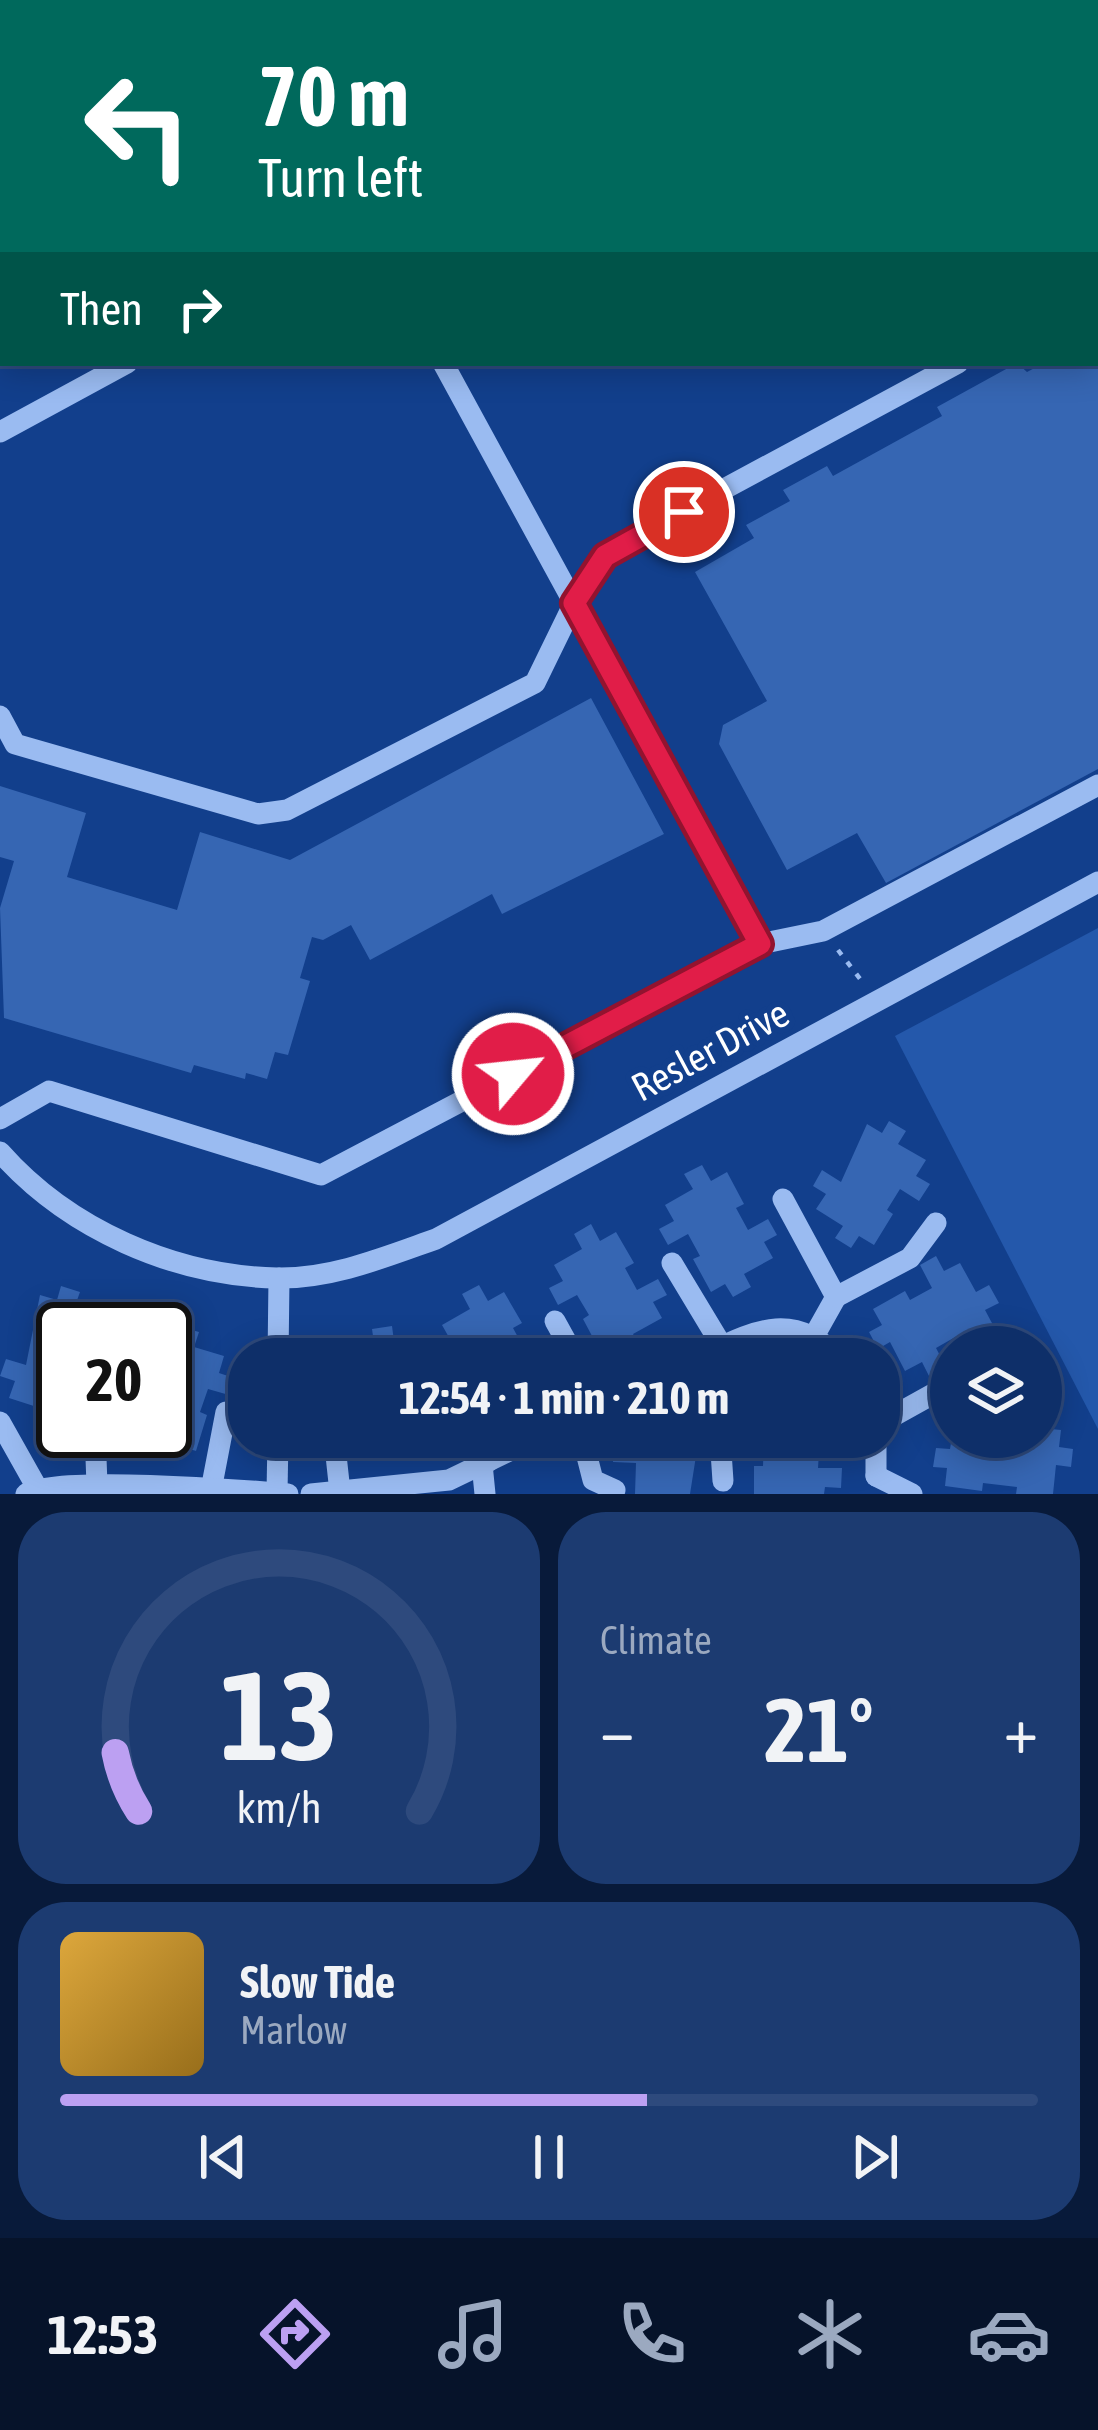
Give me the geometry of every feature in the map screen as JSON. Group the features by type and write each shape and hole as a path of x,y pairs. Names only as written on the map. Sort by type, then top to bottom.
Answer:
{"street":[{"path":"0,432 121,366"},
{"path":"445,366 760,944"},
{"path":"0,716 15,744 258,814 287,810 535,683 574,603 605,556 623,543 952,366"},
{"path":"0,1119 49,1091 321,1175 760,944 824,931 1098,785"},
{"name":"Resler Drive","path":"0,1152 66,1212 131,1246 205,1270 279,1278 355,1268 436,1239 1098,882"},
{"path":"783,1199 836,1297"},
{"path":"742,1338 766,1326 813,1338 836,1297 910,1258 936,1223"},
{"path":"672,1263 702,1338"},
{"path":"278,1338 279,1278"},
{"path":"555,1321 564,1338"},
{"path":"900,1412 930,1396"},
{"path":"211,1490 226,1412"},
{"path":"0,1422 31,1490 98,1485 287,1494"},
{"path":"96,1458 98,1485"},
{"path":"277,1493 278,1458"},
{"path":"336,1458 340,1492"},
{"path":"483,1458 485,1494"},
{"path":"310,1494 368,1492 448,1480 495,1458"},
{"path":"587,1458 593,1480 615,1490"},
{"path":"721,1458 723,1481"},
{"path":"870,1485 912,1494"}],"path":[{"path":"824,931 865,985"}],"shaded area":[{"path":"1098,928 1098,1429 1062,1359 1062,1326 1045,1326 895,1036"}],"building":[{"path":"1012,366 1027,372 1038,366 1098,366 1098,769 886,883 857,833 787,870 719,744 723,725 767,701 695,572 754,538 746,525 790,501 783,490 827,466 833,476 942,416 937,407"},
{"path":"591,698 664,834 502,914 492,894 370,960 351,925 323,940 312,937 300,978 310,981 288,1055 275,1052 267,1079 246,1073 245,1079 194,1065 191,1073 4,1018 0,908 14,861 0,857 0,786 86,813 67,877 177,910 200,832 290,860"},
{"path":"889,1121 906,1131 898,1144 926,1160 916,1176 930,1184 919,1201 900,1189 887,1210 893,1214 874,1245 859,1236 851,1248 835,1238 843,1226 816,1209 826,1194 813,1186 822,1170 841,1182 867,1124 882,1133"},
{"path":"702,1165 711,1181 727,1172 744,1204 736,1208 748,1230 768,1219 777,1235 764,1242 773,1258 744,1274 751,1287 733,1297 725,1284 711,1292 693,1259 700,1256 688,1234 668,1245 659,1229 674,1221 665,1205 693,1189 684,1174"},
{"path":"591,1224 600,1241 616,1232 634,1263 625,1268 637,1290 658,1279 667,1295 653,1302 662,1318 633,1334 635,1338 593,1338 583,1319 589,1315 577,1295 558,1305 549,1288 563,1281 554,1265 582,1249 574,1234"},
{"path":"936,1256 944,1271 960,1263 976,1292 989,1285 999,1303 985,1310 991,1326 930,1326 929,1376 922,1362 905,1371 900,1338 872,1338 869,1332 882,1325 873,1309 905,1291 910,1300 932,1288 920,1265"},
{"path":"479,1285 488,1301 504,1292 522,1323 513,1328 518,1338 449,1338 442,1325 470,1309 462,1294"},
{"path":"61,1286 80,1292 76,1302 39,1302 40,1295 57,1300"},
{"path":"36,1315 36,1407 9,1398 15,1381 0,1376 6,1359 26,1365"},
{"path":"392,1326 394,1338 373,1338 372,1329"},
{"path":"192,1330 199,1332 194,1347 224,1356 219,1373 228,1376 228,1395 208,1389 200,1412 207,1415 196,1451 192,1450"},
{"path":"1062,1447 1073,1449 1071,1467 1056,1465 1053,1494 1016,1494 1017,1487 983,1483 982,1491 945,1486 947,1468 933,1467 934,1458 1062,1458"},
{"path":"613,1458 696,1458 690,1494 635,1494 636,1463 613,1462"},
{"path":"763,1458 819,1458 818,1468 842,1468 841,1488 825,1487 824,1494 754,1494 754,1466 763,1466"}],"route":[{"path":"513,1074 760,944 574,603 605,556 684,512"}]}
